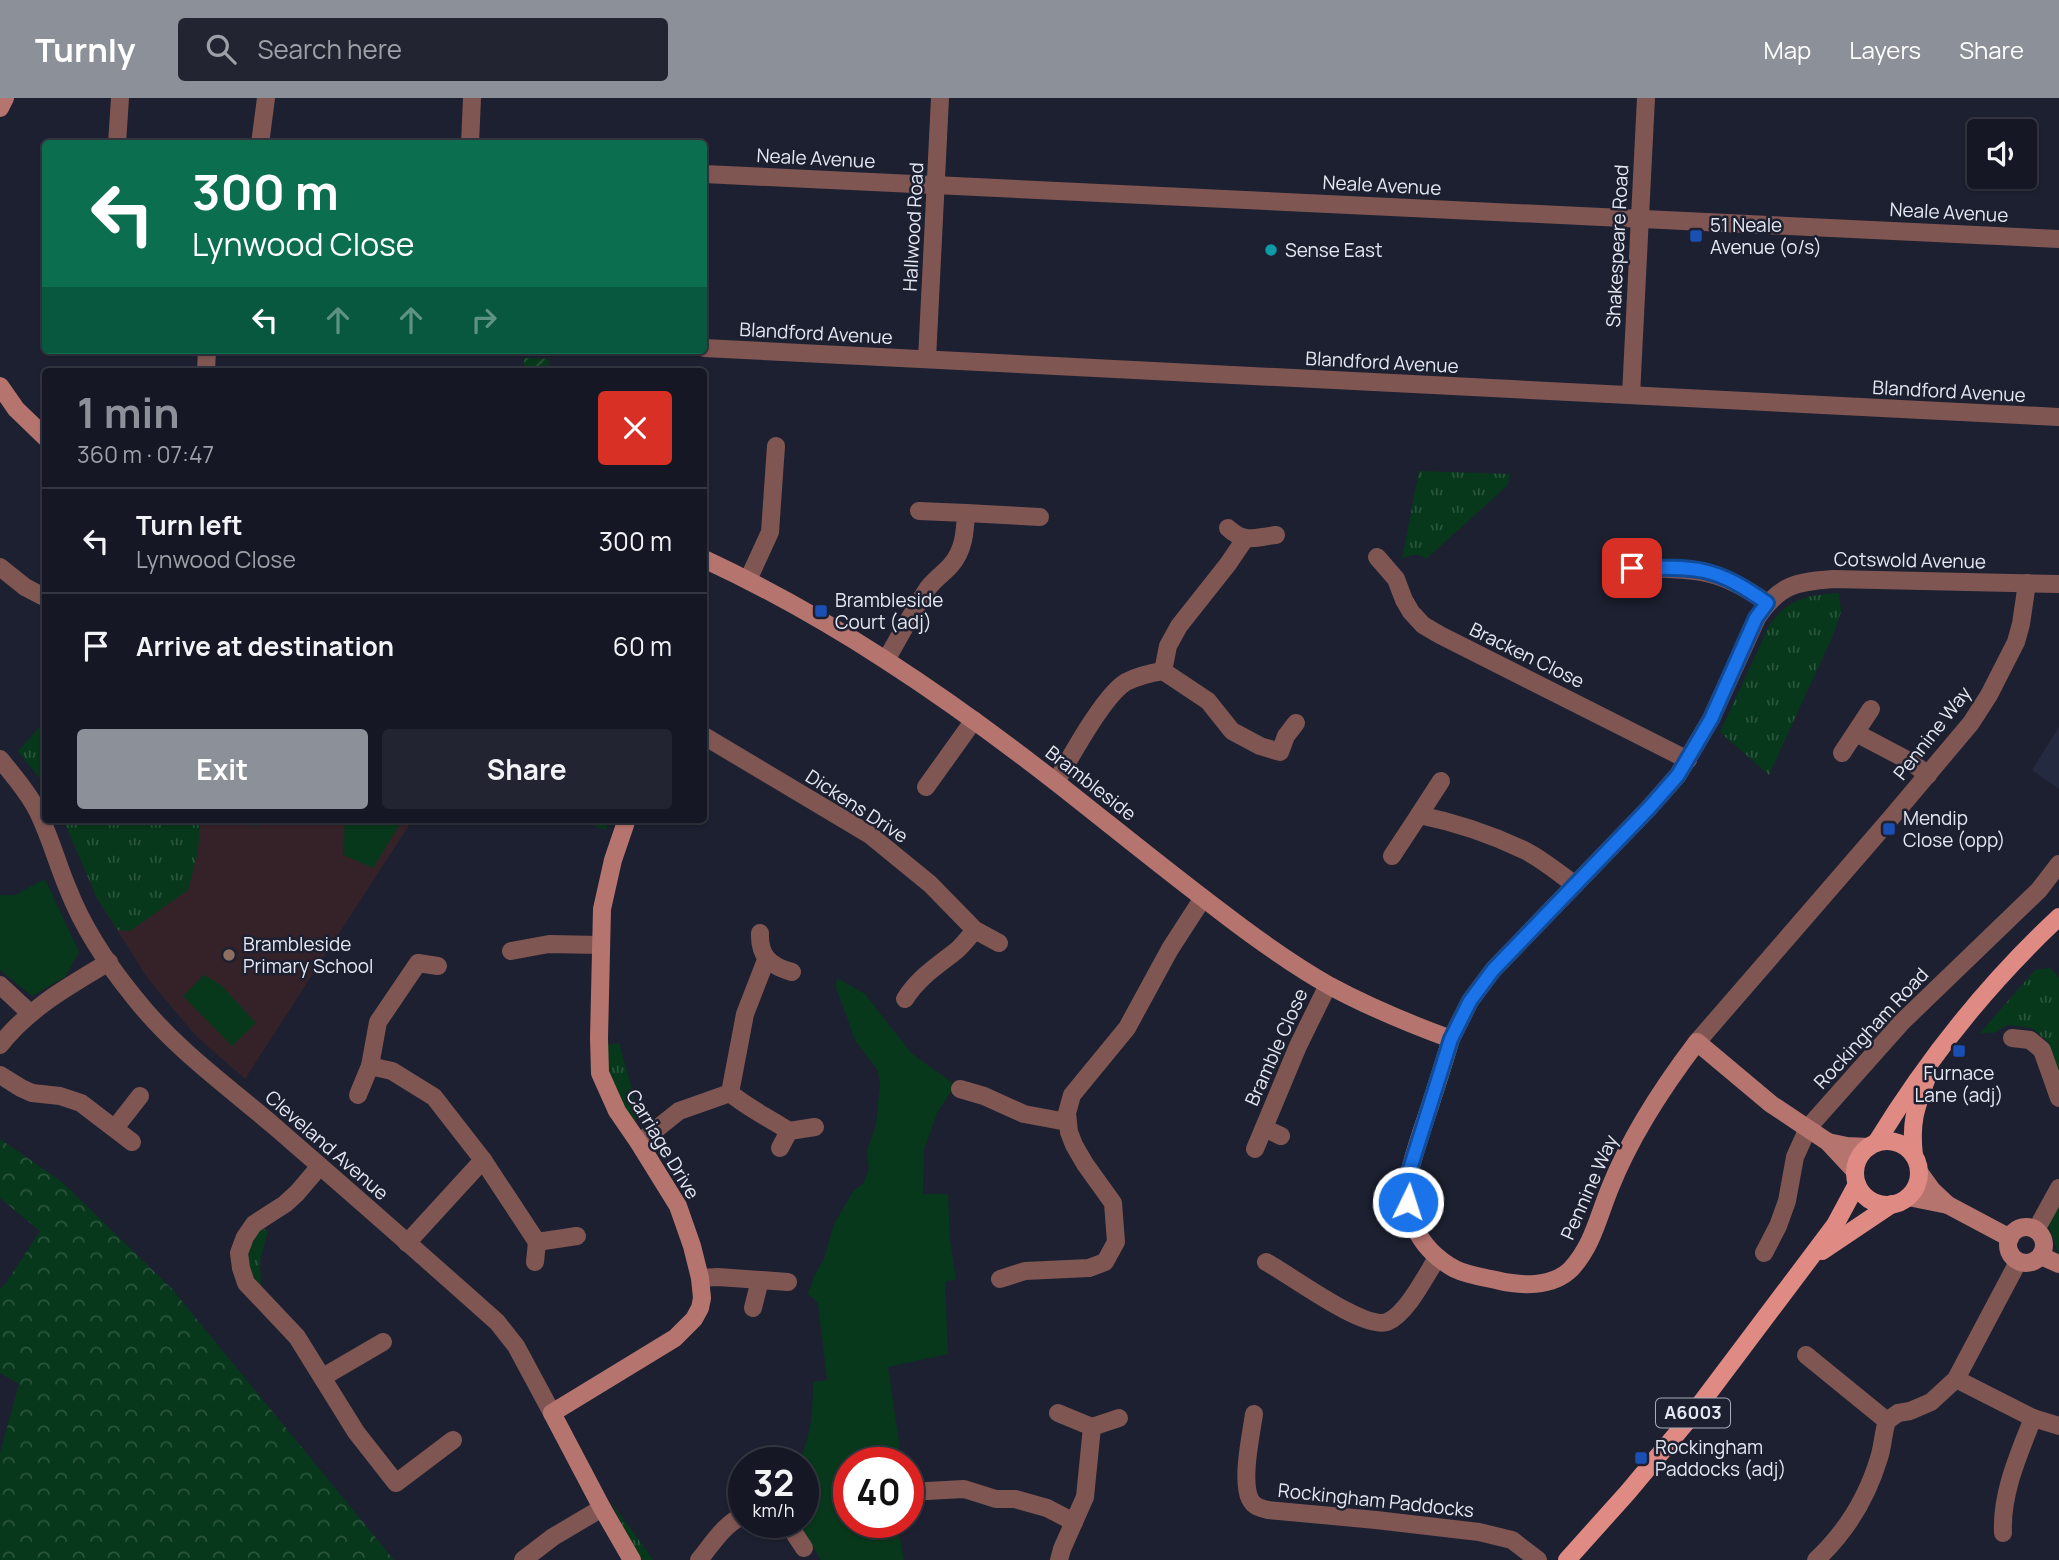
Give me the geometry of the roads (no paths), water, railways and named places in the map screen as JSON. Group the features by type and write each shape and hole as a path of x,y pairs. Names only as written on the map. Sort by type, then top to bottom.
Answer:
{"main road":[{"path":"1935,1055 1913,1120 1912,1139 1916,1164 1914,1190 1900,1201 1881,1204 1871,1200 1863,1193 1856,1177 1857,1162 1872,1145 1904,1098 1935,1055 1959,1023 2023,951 2059,918"},
{"path":"1872,1145 1886,1141 1897,1143 1907,1148 1916,1164"},
{"name":"A6003","path":"1567,1560 1689,1419 1811,1259 1835,1226 1856,1177"},
{"name":"A6003","path":"1811,1259 1900,1201"}],"street":[{"path":"0,108 5,98"},
{"path":"117,140 120,98"},
{"path":"261,140 266,98"},
{"path":"470,140 472,98"},
{"name":"Hallwood Road","path":"927,359 940,98"},
{"name":"Shakespeare Road","path":"1631,396 1646,98"},
{"name":"Neale Avenue","path":"707,174 2059,239"},
{"name":"Blandford Avenue","path":"707,348 2059,417"},
{"path":"0,386 16,409 42,434"},
{"path":"748,580 770,532 776,446"},
{"path":"919,511 1040,517"},
{"path":"886,660 928,589 951,565 961,548 966,513"},
{"path":"1228,528 1245,540 1276,535"},
{"path":"1163,671 1168,646 1179,626 1245,540"},
{"name":"Bracken Close","path":"1377,557 1390,569 1411,612 1423,625 1688,760"},
{"name":"Brambleside","path":"707,560 828,624 974,720 1267,946 1328,985 1373,1008 1451,1039"},
{"path":"0,567 42,596"},
{"path":"1632,568 1702,571 1748,590 1767,603"},
{"name":"Cotswold Avenue","path":"1767,603 1784,589 1804,581 1833,579 2059,584"},
{"name":"Pennine Way","path":"1767,603 1756,618 1711,719 1678,775 1493,970 1470,1001 1451,1039 1409,1172 1408,1202 1415,1230 1424,1244 1437,1258 1457,1270 1526,1285 1550,1281 1569,1271 1584,1253 1637,1131 1664,1085 1697,1042 1971,723 2008,660 2021,624 2027,583"},
{"path":"1056,782 1106,701 1123,684 1141,676 1163,671 1208,701 1232,731 1281,759 1286,736 1296,723"},
{"path":"1842,753 1871,709"},
{"path":"926,787 974,720"},
{"path":"1856,733 1911,762 1927,775"},
{"name":"Dickens Drive","path":"707,738 870,835 930,884 975,930 999,943"},
{"name":"Cleveland Avenue","path":"0,759 37,809 42,821"},
{"path":"1392,856 1441,781"},
{"path":"1419,816 1450,823 1526,851 1575,885"},
{"name":"Cleveland Avenue","path":"43,823 68,890 95,941 132,996 155,1023 497,1322 516,1346 632,1560"},
{"name":"Carriage Drive","path":"552,1413 676,1338 694,1319 702,1298 692,1246 678,1206 617,1111 600,1073 602,909 625,823"},
{"name":"Rockingham Road","path":"1764,1253 1787,1201 1795,1157 1808,1130 1830,1101 1902,1022 2039,890 2059,864"},
{"path":"1000,1279 1025,1271 1089,1268 1105,1262 1116,1242 1113,1203 1074,1145 1067,1113 1072,1096 1130,1022 1170,948 1203,898"},
{"path":"905,999 919,981 957,950 975,930"},
{"path":"760,933 766,960 780,969 792,972"},
{"path":"511,951 550,944 601,945"},
{"path":"730,1093 745,1014 766,960"},
{"path":"0,1045 13,1028 45,1001 108,962"},
{"path":"358,1095 370,1066 378,1022 418,963 438,966"},
{"path":"0,985 30,1013"},
{"name":"Bramble Close","path":"1255,1149 1328,985"},
{"path":"1130,1022 1146,1033"},
{"path":"2012,1038 2030,1040 2042,1050 2059,1098"},
{"path":"1697,1042 1771,1104 1828,1142 1847,1146 1872,1145"},
{"path":"370,1066 393,1071 434,1097 483,1160 537,1242 535,1262"},
{"path":"0,1075 32,1093 60,1096 81,1103 132,1142"},
{"path":"960,1089 985,1096 1024,1114 1067,1122"},
{"path":"639,1143 680,1111 730,1093"},
{"path":"730,1093 743,1104 789,1131 815,1127"},
{"path":"115,1128 140,1096"},
{"name":"Bramble Close","path":"1264,1128 1282,1136"},
{"path":"780,1148 789,1131"},
{"path":"1828,1142 1856,1177"},
{"path":"407,1243 483,1160"},
{"path":"1916,1164 1932,1190 1948,1205 2010,1238"},
{"path":"320,1166 298,1193 254,1223 245,1237 239,1253 246,1283 297,1337 356,1432 396,1483 453,1440"},
{"path":"2036,1230 2059,1188"},
{"path":"1900,1201 1948,1205"},
{"path":"2027,1227 2042,1236 2045,1248 2041,1256 2029,1264 2018,1262 2009,1252 2010,1238 2015,1231 2027,1227"},
{"path":"537,1242 577,1236"},
{"path":"2041,1256 2059,1265"},
{"path":"1266,1262 1352,1313 1371,1321 1385,1323 1398,1315 1437,1258"},
{"path":"1816,1560 1832,1545 1852,1519 1879,1459 1887,1421 1898,1413 1931,1402 1956,1378 2018,1262"},
{"path":"700,1278 788,1282"},
{"path":"753,1308 760,1280"},
{"path":"323,1377 383,1342"},
{"path":"1806,1355 1887,1421"},
{"path":"1956,1378 2033,1418 2059,1426"},
{"path":"1058,1413 1092,1427 1119,1418"},
{"name":"Rockingham Paddocks","path":"1254,1414 1247,1489 1250,1500 1257,1507 1479,1532 1512,1540 1538,1560"},
{"path":"2003,1533 2002,1521 2011,1475 2033,1418"},
{"path":"1059,1560 1085,1497 1092,1427"},
{"path":"924,1491 964,1489 996,1499 1015,1499 1047,1508 1074,1522"},
{"path":"523,1560 553,1537 602,1508"},
{"path":"699,1560 728,1525"},
{"path":"797,1538 804,1548"}],"place":[{"name":"51 Neale Avenue (o/s)","path":"1696,236"},
{"name":"Sense East","path":"1271,250"},
{"name":"Brambleside Court (adj)","path":"821,611"},
{"name":"Mendip Close (opp)","path":"1889,829"},
{"name":"Brambleside Primary School","path":"229,955"},
{"name":"Furnace Lane (adj)","path":"1959,1051"},
{"name":"Rockingham Paddocks (adj)","path":"1641,1458"}]}
